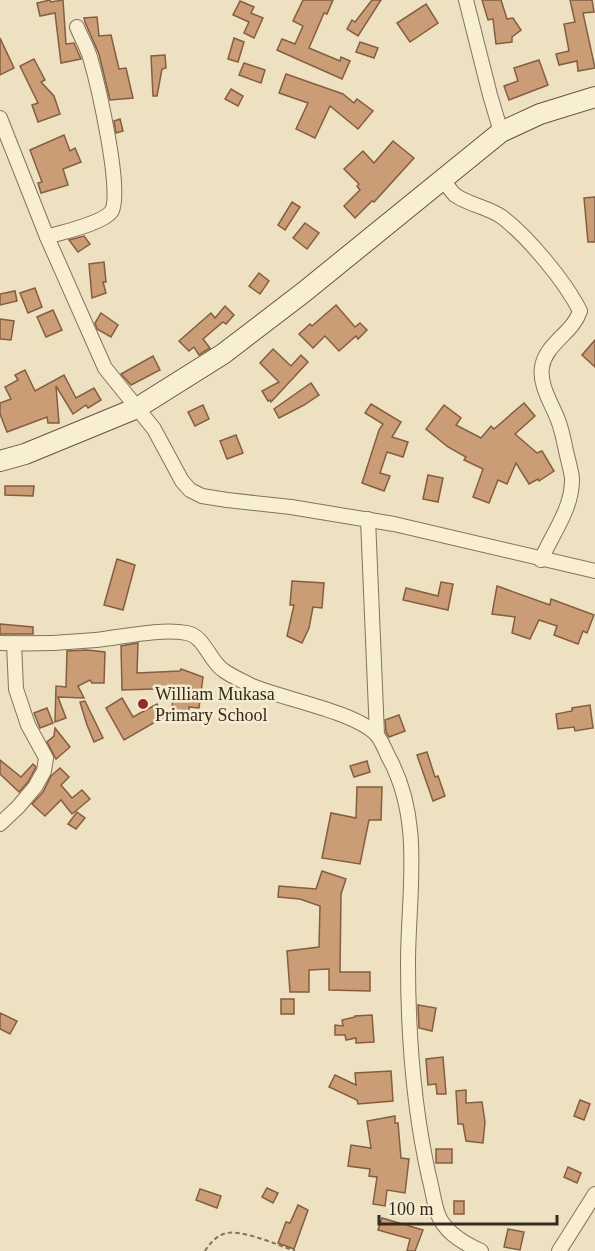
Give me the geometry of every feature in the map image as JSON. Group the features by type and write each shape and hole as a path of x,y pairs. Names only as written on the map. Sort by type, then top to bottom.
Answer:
{"main road":[{"path":"0,461 25,454 137,408 223,354 443,181 501,132 540,114 595,97"}],"street":[{"path":"466,0 501,132"},
{"path":"47,237 97,220 111,213 113,208 114,181 106,122 89,54 77,27"},
{"path":"0,118 47,237 105,368 154,429 182,481 190,490 227,500 368,519 595,571"},
{"path":"443,181 454,194 500,216 521,233 552,270 580,311 577,319 546,355 542,367 542,378 561,426 572,477 571,492 565,512 541,560"},
{"path":"368,519 377,735 402,786 413,850 408,961 417,1104 426,1160 441,1220 462,1243 481,1251"},
{"path":"0,824 35,787 44,771 46,758 28,725 16,689 7,643 95,640 163,633 190,634 201,643 222,669 274,694 355,720 377,735"},
{"path":"559,1251 595,1194"}],"path":[{"path":"205,1251 212,1241 226,1233 242,1234 296,1251"}],"building":[{"path":"50,0 51,2 63,0 66,44 74,43 81,59 61,63 55,13 40,16 37,3"},
{"path":"303,0 333,0 327,14 324,13 309,48 340,61 341,57 350,61 342,79 277,50 282,39 295,44 303,26 293,21"},
{"path":"372,0 381,0 358,36 347,29 352,20 355,22"},
{"path":"482,0 501,0 507,19 513,18 521,30 512,37 512,42 496,44 493,19 488,20"},
{"path":"570,0 592,0 594,12 583,13 595,68 578,71 577,61 559,65 556,54 569,51 564,24 575,22"},
{"path":"240,1 254,7 251,13 263,18 254,38 244,33 249,22 233,15"},
{"path":"426,4 438,23 410,42 397,23"},
{"path":"97,17 99,36 111,35 119,69 126,68 133,98 110,100 99,54 84,18"},
{"path":"0,38 14,68 0,75"},
{"path":"234,38 244,42 238,62 228,59"},
{"path":"360,42 378,48 374,58 356,52"},
{"path":"165,55 166,68 162,69 157,96 153,96 151,56"},
{"path":"34,59 45,80 41,82 54,96 60,114 38,122 32,105 38,103 20,66"},
{"path":"539,60 548,85 509,100 504,86 518,81 514,68"},
{"path":"244,63 265,70 261,83 239,75"},
{"path":"286,74 343,94 354,103 357,99 373,111 358,129 330,106 315,138 296,129 308,103 279,93"},
{"path":"231,89 243,96 238,106 225,99"},
{"path":"120,119 123,131 116,133 114,121"},
{"path":"64,135 70,151 75,148 81,162 63,169 68,185 41,193 38,183 42,182 30,150"},
{"path":"393,141 414,158 374,202 372,201 355,218 344,206 360,190 357,186 359,184 344,169 363,151 374,163"},
{"path":"595,197 595,242 588,242 584,198"},
{"path":"292,202 300,207 285,230 278,225"},
{"path":"305,223 319,233 307,249 293,238"},
{"path":"84,236 90,244 78,252 69,240"},
{"path":"104,262 106,282 103,282 106,293 92,298 89,264"},
{"path":"259,273 269,281 260,294 249,286"},
{"path":"35,288 42,307 28,313 20,293"},
{"path":"15,291 17,301 0,305 0,294"},
{"path":"336,305 355,327 360,323 367,330 358,339 356,336 339,351 325,336 313,348 299,334"},
{"path":"225,306 234,315 226,324 223,322 203,339 210,348 199,355 194,347 189,351 179,341 211,313 215,318"},
{"path":"53,310 62,330 46,337 37,317"},
{"path":"101,313 118,325 111,337 97,329 95,323"},
{"path":"0,319 14,321 11,340 0,339"},
{"path":"595,340 595,367 582,355"},
{"path":"273,349 291,366 301,355 308,362 271,402 262,391 279,382 260,363"},
{"path":"153,356 160,370 131,385 121,374"},
{"path":"25,370 35,391 64,375 76,398 94,388 101,400 88,408 86,405 73,414 56,386 59,423 48,423 47,417 7,432 0,414 0,403 11,399 5,387 18,380 15,375"},
{"path":"311,383 319,395 279,418 274,409"},
{"path":"524,403 535,416 515,434 537,453 542,451 554,471 539,481 538,479 529,484 516,463 507,484 498,480 489,503 473,497 483,469 464,460 466,457 448,447 426,429 444,405 461,418 456,425 481,438 491,426 494,429"},
{"path":"371,404 401,422 392,437 408,442 403,457 387,452 380,473 390,476 384,491 362,483 383,424 365,413"},
{"path":"203,405 209,419 195,426 188,412"},
{"path":"236,435 243,453 227,459 220,441"},
{"path":"428,475 443,478 438,502 423,499"},
{"path":"5,486 34,486 33,496 5,495"},
{"path":"117,559 135,565 123,610 104,605"},
{"path":"292,581 324,583 322,608 313,607 309,628 302,643 287,636 294,605 290,605"},
{"path":"441,582 453,584 448,610 403,600 406,588 438,596"},
{"path":"497,586 550,605 551,599 594,615 587,633 583,631 578,644 554,635 557,626 539,620 530,639 512,633 515,617 492,614"},
{"path":"0,624 33,627 33,634 0,634"},
{"path":"138,643 137,673 180,671 181,669 203,677 199,708 189,707 189,712 172,711 173,695 185,688 122,690 121,646"},
{"path":"67,651 105,652 104,683 92,683 90,680 78,686 84,698 58,697 66,718 55,722 56,686 66,687"},
{"path":"122,698 133,717 157,704 164,717 124,740 106,708"},
{"path":"85,701 103,738 94,742 80,702"},
{"path":"590,705 593,728 575,731 574,727 558,729 556,714"},
{"path":"47,708 53,723 40,728 34,713"},
{"path":"399,715 405,731 389,737 385,720"},
{"path":"55,728 70,747 56,759 47,742 54,736"},
{"path":"427,752 435,777 438,776 445,796 433,801 417,755"},
{"path":"0,760 21,777 33,764 36,767 28,782 19,792 0,774"},
{"path":"367,761 370,772 354,777 350,766"},
{"path":"60,768 69,777 61,785 72,798 82,790 90,799 72,814 61,800 45,816 32,804 43,792 51,776"},
{"path":"357,787 382,787 381,820 369,820 360,864 322,858 331,813 356,818"},
{"path":"77,812 85,818 76,829 68,824"},
{"path":"322,871 346,879 341,894 340,972 370,972 370,991 329,990 329,969 309,970 309,992 290,992 287,951 319,947 320,906 300,899 278,897 279,886 316,889"},
{"path":"281,999 294,999 294,1014 281,1014"},
{"path":"418,1005 436,1008 432,1031 419,1028"},
{"path":"0,1013 17,1021 10,1034 0,1029"},
{"path":"372,1015 374,1042 356,1043 356,1038 346,1040 345,1035 335,1035 335,1025 343,1026 342,1020 355,1016"},
{"path":"443,1057 446,1094 437,1094 436,1084 428,1085 426,1059"},
{"path":"391,1071 393,1101 358,1104 357,1100 329,1087 335,1075 356,1085 355,1073"},
{"path":"466,1090 466,1103 482,1102 485,1122 483,1143 466,1141 463,1124 458,1124 456,1091"},
{"path":"580,1100 590,1104 584,1120 574,1116"},
{"path":"395,1116 395,1123 398,1123 401,1158 409,1159 405,1193 387,1190 385,1206 373,1204 377,1177 369,1176 370,1169 348,1166 351,1145 371,1148 367,1121"},
{"path":"436,1149 452,1149 452,1163 436,1163"},
{"path":"568,1167 581,1173 577,1183 564,1177"},
{"path":"267,1188 278,1193 273,1203 262,1197"},
{"path":"200,1189 221,1196 217,1208 196,1200"},
{"path":"454,1201 464,1201 464,1214 454,1214"},
{"path":"298,1205 308,1210 294,1249 278,1243 286,1222 290,1223"},
{"path":"382,1218 423,1230 415,1251 407,1251 410,1239 378,1230"},
{"path":"508,1229 524,1232 520,1250 504,1247"}],"place":[{"name":"William Mukasa Primary School","path":"143,704"}]}
